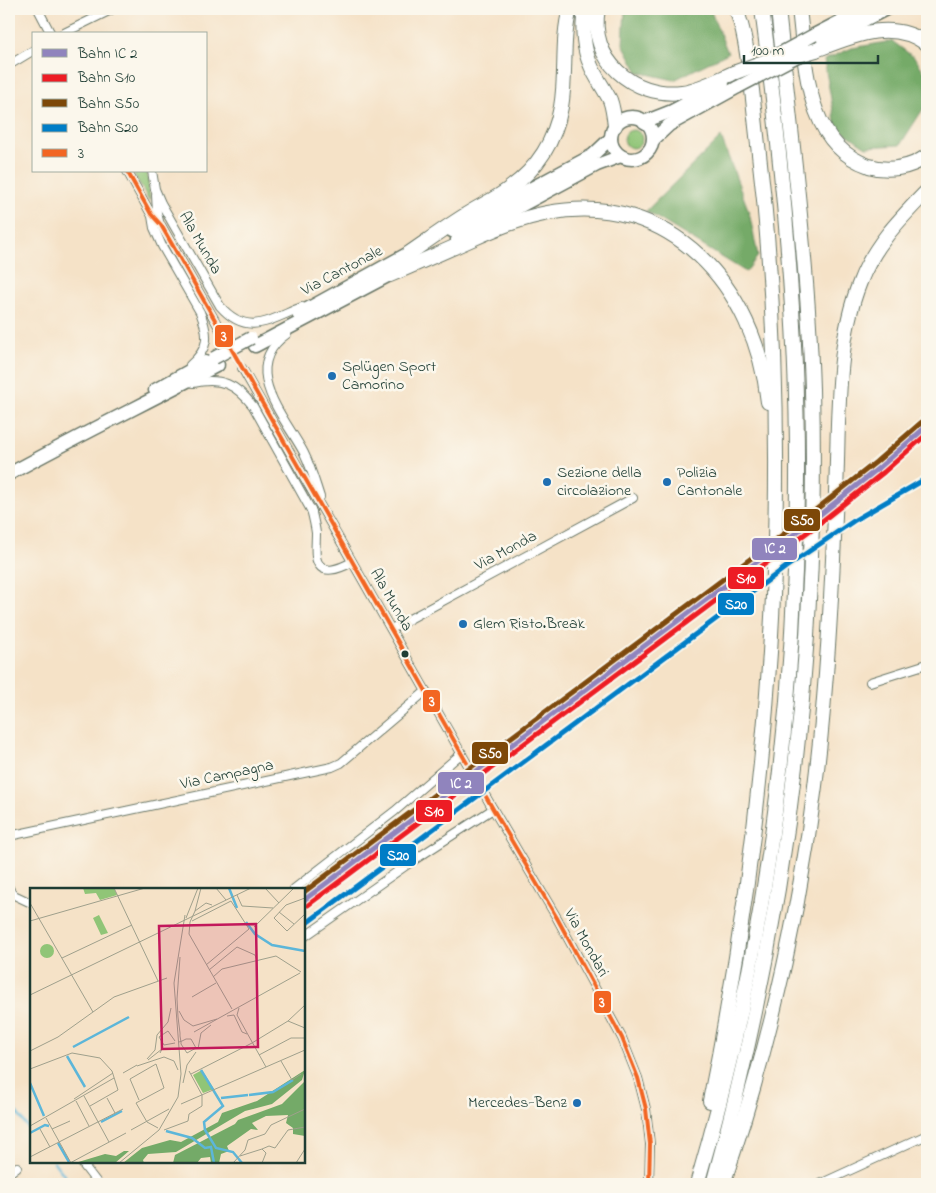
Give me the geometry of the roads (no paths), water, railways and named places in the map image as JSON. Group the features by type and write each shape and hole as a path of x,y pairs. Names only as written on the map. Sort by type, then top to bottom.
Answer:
{"highway":[{"path":"408,254 465,215 510,189 532,169 543,155 553,137 562,104 565,39 570,9"},
{"path":"585,9 583,28 586,51 594,73 612,105 613,132"},
{"path":"598,9 597,33 604,54 617,72 628,81 641,87 662,92 687,91 737,79 766,61"},
{"path":"689,1184 709,1107 721,1045 751,853 769,660 775,540 775,374 768,254 748,57 744,33 736,9"},
{"path":"697,1184 732,1047 758,917 781,755 794,596 797,476 792,307 777,141 762,9"},
{"path":"713,1184 750,1037 778,893 795,774 809,608 813,512 809,332 798,187 778,9"},
{"path":"799,9 805,64 812,101 821,123 833,143 858,162 881,168 908,166 927,156"},
{"path":"800,55 815,44 882,30 908,34 927,44"},
{"path":"723,1184 754,1084 777,998 794,922 806,853 817,774 825,689 834,563 842,370 849,313 860,281 875,250 895,224 927,191"},
{"path":"390,275 510,224 548,213 573,210 610,211 634,217 657,226 689,245 714,270 728,288 744,317 759,356 768,394 775,476"}],"main road":[{"path":"815,44 864,9"},
{"path":"766,61 815,44 886,9"},
{"path":"644,122 672,111 737,79 800,55"},
{"path":"653,140 650,128 638,118 620,121 613,132 614,148 621,156 632,159 643,156 650,148 653,140 669,125 737,79"},
{"name":"Via Cantonale","path":"9,474 177,381 301,320 408,254 593,156 613,132"},
{"name":"Via Cantonale","path":"333,301 390,275 597,165 621,156"}],"street":[{"path":"38,9 50,32"},
{"path":"66,32 113,9"},
{"path":"9,64 32,51"},
{"name":"Ala Munda","path":"128,172 151,214 158,238 200,312 206,332 204,351 177,381"},
{"name":"Ala Munda","path":"152,172 157,213 161,225 225,338"},
{"name":"Ala Munda","path":"156,193 220,306 234,319 245,323 263,324 333,301"},
{"name":"Ala Munda","path":"151,214 161,225"},
{"name":"Ala Munda","path":"324,511 304,454 268,388 265,370 270,354 282,338 333,301"},
{"name":"Ala Munda","path":"242,368 493,809"},
{"name":"Ala Munda","path":"177,381 212,380 230,385 241,392 253,406 312,512"},
{"name":"Ala Munda","path":"303,475 316,534 316,557 319,564 325,569 332,570 352,562"},
{"name":"Via Monda","path":"391,629 633,498"},
{"path":"870,682 927,664"},
{"name":"Via Campagna","path":"9,836 332,767 341,763 426,691"},
{"path":"295,888 395,811 462,753"},
{"path":"305,936 411,862 493,809"},
{"name":"Via Mondari","path":"493,809 622,1038 642,1091 648,1123 651,1166 650,1184"},
{"path":"9,888 12,894 30,903"},
{"path":"820,1184 927,1135"},
{"path":"82,1163 98,1184"},
{"path":"9,1173 17,1167"}],"waterway":[{"path":"9,1102 30,1131"},
{"path":"55,1163 71,1184"}],"tunnel":[{"path":"225,338 242,368"}],"rail line":[{"name":"S50","path":"305,891 813,512 876,462 923,421"},
{"name":"S10","path":"308,905 821,522 884,472 927,434"},
{"name":"S20","path":"305,924 786,567 855,520 927,478"}],"place":[{"name":"Splügen Sport Camorino","path":"332,376"},
{"name":"Sezione della circolazione","path":"547,482"},
{"name":"Polizia Cantonale","path":"667,482"},
{"name":"Glem Risto.Break","path":"463,624"},
{"name":"Mercedes-Benz","path":"577,1103"}]}
